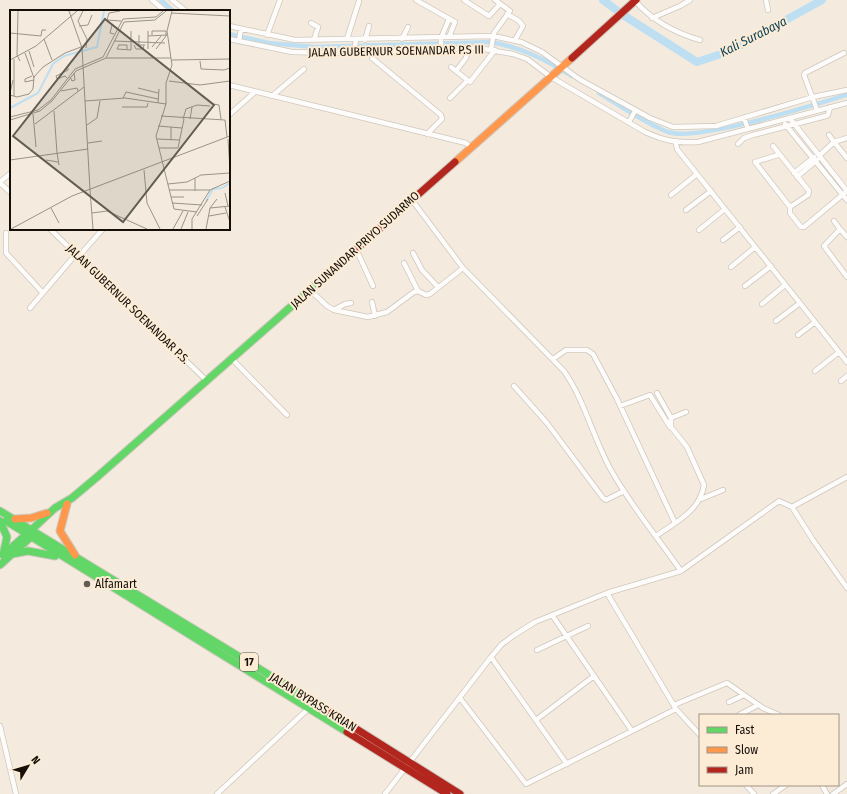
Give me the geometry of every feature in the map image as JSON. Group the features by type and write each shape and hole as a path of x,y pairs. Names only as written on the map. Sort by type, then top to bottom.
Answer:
{"main road":[{"name":"JALAN SUNANDAR PRIYO SUDARMO","path":"1,556 32,533 310,290 552,76 634,1"},
{"name":"JALAN SUNANDAR PRIYO SUDARMO","path":"0,565 55,508 69,501"},
{"path":"69,501 60,531 78,559"},
{"path":"13,519 36,518 55,508"},
{"name":"JALAN BYPASS KRIAN","path":"0,511 13,519 64,558 309,708 408,766 460,794"},
{"name":"JALAN BYPASS KRIAN","path":"0,518 32,533 78,559 199,631 408,766 447,794"},
{"path":"0,521 8,535 7,543 1,556"},
{"path":"12,554 32,551 64,558"}],"street":[{"path":"152,0 164,10"},
{"path":"172,0 184,10"},
{"path":"267,35 280,0"},
{"path":"416,0 455,23 449,37"},
{"path":"464,0 489,16 500,4"},
{"path":"450,98 468,81 472,81 493,48 492,37 510,10 495,0"},
{"path":"652,18 690,0"},
{"path":"766,0 768,10"},
{"path":"347,40 359,1"},
{"path":"634,1 652,18 680,33 700,40"},
{"path":"507,14 519,21 523,26 515,40"},
{"path":"441,49 441,39 449,19"},
{"path":"311,23 318,26 314,40"},
{"path":"230,26 241,30 294,40 356,41 441,39 449,37 492,37 515,40 542,52 579,79 635,112 668,125 681,128 716,126 745,119 813,98 847,90"},
{"path":"365,40 369,26"},
{"path":"402,39 408,27"},
{"path":"239,40 241,30"},
{"name":"JALAN GUBERNUR SOENANDAR P.S III","path":"230,39 292,52 373,52 493,48 527,59 552,76 662,140 676,143 698,142 783,120 817,109 847,104"},
{"path":"355,51 356,41"},
{"path":"456,71 466,58 468,48"},
{"path":"373,52 372,58 441,116 442,119 427,134"},
{"path":"817,109 804,75 805,73 844,53"},
{"path":"451,67 468,81"},
{"path":"272,96 304,70"},
{"path":"230,85 466,143 471,148"},
{"path":"230,114 254,92"},
{"path":"738,144 748,137 793,123 826,116 828,115 830,107"},
{"path":"629,121 635,112"},
{"path":"790,118 846,192 847,200"},
{"path":"745,119 748,128"},
{"path":"783,120 814,160 846,192"},
{"path":"829,134 847,158"},
{"path":"796,175 834,142 847,138"},
{"path":"676,143 677,149 847,362"},
{"path":"773,146 778,155 796,175 810,194 790,207"},
{"path":"778,155 755,162 790,207 790,213 800,225 804,227 846,192"},
{"path":"671,195 697,174"},
{"path":"10,175 0,182 10,192"},
{"path":"686,210 711,191"},
{"path":"412,200 463,268 553,359 573,386 601,450 624,491 681,571"},
{"path":"699,230 725,209"},
{"path":"834,221 847,236"},
{"path":"723,240 740,227"},
{"path":"840,229 824,246 847,277"},
{"name":"JALAN GUBERNUR SOENANDAR P.S.","path":"51,230 206,380"},
{"path":"30,308 42,292 102,230"},
{"path":"6,233 6,253 42,292"},
{"path":"730,267 755,247"},
{"path":"356,249 374,286"},
{"path":"413,253 422,270 438,287"},
{"path":"404,263 418,291 428,295 463,268"},
{"path":"745,286 770,266"},
{"path":"762,304 785,285"},
{"path":"310,290 327,306 334,310 375,316 387,312 418,291"},
{"path":"372,302 375,316"},
{"path":"776,322 800,303"},
{"path":"334,310 345,304 351,304"},
{"path":"798,335 815,322"},
{"path":"553,359 566,350 590,352 620,406 676,523"},
{"path":"815,370 839,352"},
{"path":"232,358 287,415"},
{"path":"841,381 847,376"},
{"path":"514,386 547,423 603,498 606,500 624,491"},
{"path":"657,393 671,418 671,427"},
{"path":"620,406 642,396 650,395 671,427 687,447 703,480 704,489 702,498 692,510 656,536"},
{"path":"671,418 686,412"},
{"path":"792,507 847,477"},
{"path":"702,498 723,490"},
{"path":"385,794 491,658 513,636 535,622 552,615 607,594 681,571 779,501 792,507 847,588"},
{"path":"607,594 675,707 699,733"},
{"path":"552,615 632,731"},
{"path":"537,650 588,626"},
{"path":"491,658 567,764"},
{"path":"536,720 594,676"},
{"path":"460,698 524,782 528,784 723,683 727,683 758,705 777,714"},
{"path":"729,702 744,695"},
{"path":"741,714 758,705"},
{"path":"217,794 309,708"},
{"path":"0,726 16,794"},
{"path":"747,786 754,794"},
{"path":"773,794 785,786"},
{"path":"833,794 846,787"}],"waterway":[{"path":"161,0 172,10"},
{"name":"Kali Surabaya","path":"603,0 623,15 697,62 730,51 822,0"},
{"path":"230,34 269,43 315,47 492,42 534,55 572,76"},
{"path":"599,93 641,119 659,128 668,132 683,134 704,132 756,121 847,95"}],"traffic: fast":[{"path":"27,534 55,508 72,498 97,477 319,282"},
{"path":"0,511 307,698"},
{"path":"0,521 7,537 3,555"},
{"path":"6,521 347,732"},
{"path":"3,555 27,534"},
{"path":"0,565 31,537"},
{"path":"12,554 28,551 55,556"}],"traffic: slow":[{"path":"455,162 572,58"},
{"path":"67,504 60,531 75,555"},
{"path":"15,519 31,518 47,513"}],"traffic: jam":[{"path":"572,58 636,0"},
{"path":"319,282 455,162"},
{"path":"307,698 460,794"},
{"path":"347,732 447,794"}],"place":[{"name":"Alfamart","path":"87,584"}]}
